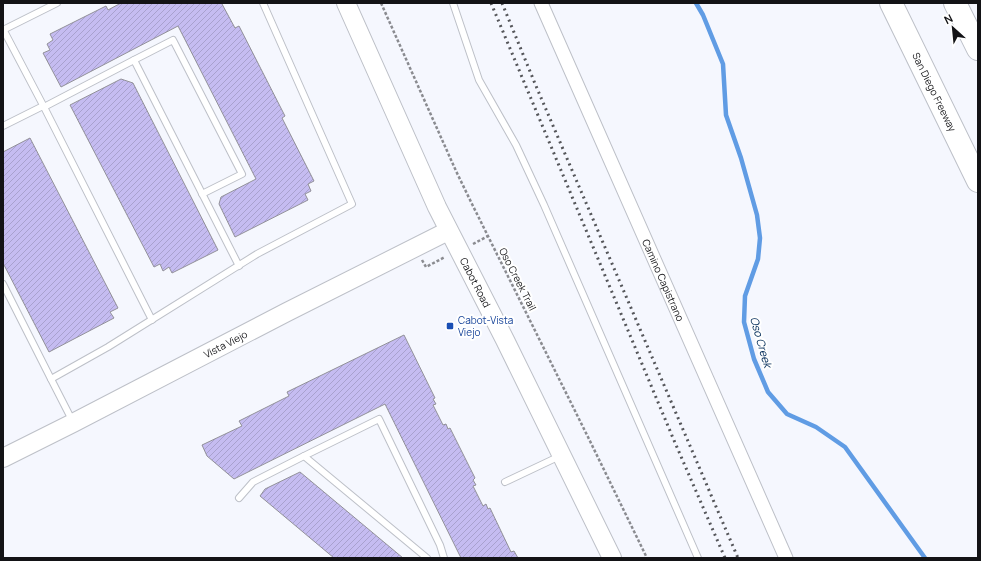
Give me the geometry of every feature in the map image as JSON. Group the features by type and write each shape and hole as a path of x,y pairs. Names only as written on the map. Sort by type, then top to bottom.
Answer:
{"highway":[{"name":"San Diego Freeway","path":"891,3 978,181"},
{"path":"955,3 978,49"}],"main road":[{"name":"Cabot Road","path":"346,3 436,207 612,558"},
{"name":"Vista Viejo","path":"3,458 448,231"}],"street":[{"name":"Camino Capistrano","path":"541,3 786,558"}],"lane":[{"path":"57,3 3,30 44,106 152,320"},
{"path":"51,379 108,347 257,254 352,204 263,3"},
{"path":"453,3 479,80 516,145 544,205 698,558"},
{"path":"3,126 173,40 242,174 202,194"},
{"path":"134,60 239,266"},
{"path":"3,284 73,423"},
{"path":"240,498 253,482 379,419 440,545 444,558"},
{"path":"304,456 426,558"},
{"path":"505,482 561,456"}],"path":[{"name":"Oso Creek Trail","path":"381,3 456,172 647,558"}],"building":[{"path":"121,3 223,3 222,4 235,28 239,26 285,116 282,118 314,181 308,184 311,191 305,194 308,200 235,237 219,204 221,197 256,179 178,26 61,87 43,53 50,50 47,44 53,40 50,34 106,6 108,10"},
{"path":"121,79 133,83 218,250 172,273 169,267 163,271 160,264 154,267 70,105"},
{"path":"30,138 118,308 110,312 114,318 49,352 3,263 3,152"},
{"path":"404,335 435,398 433,399 436,404 433,405 443,425 446,424 448,429 450,428 475,478 473,480 476,485 473,486 483,506 486,504 488,509 490,508 511,552 514,551 518,558 461,558 385,404 234,479 207,456 202,445 242,426 239,421 289,396 287,392"},
{"path":"300,472 403,558 334,558 260,496 265,489"}],"waterway":[{"name":"Oso Creek","path":"696,3 703,15 723,64 726,115 741,158 757,215 760,238 758,259 745,296 744,322 754,359 768,392 787,414 816,427 845,447 925,558"}],"railway":[{"path":"491,3 673,438 725,558"},
{"path":"502,3 738,558"}],"place":[{"name":"Cabot-Vista Viejo","path":"450,326"}]}
